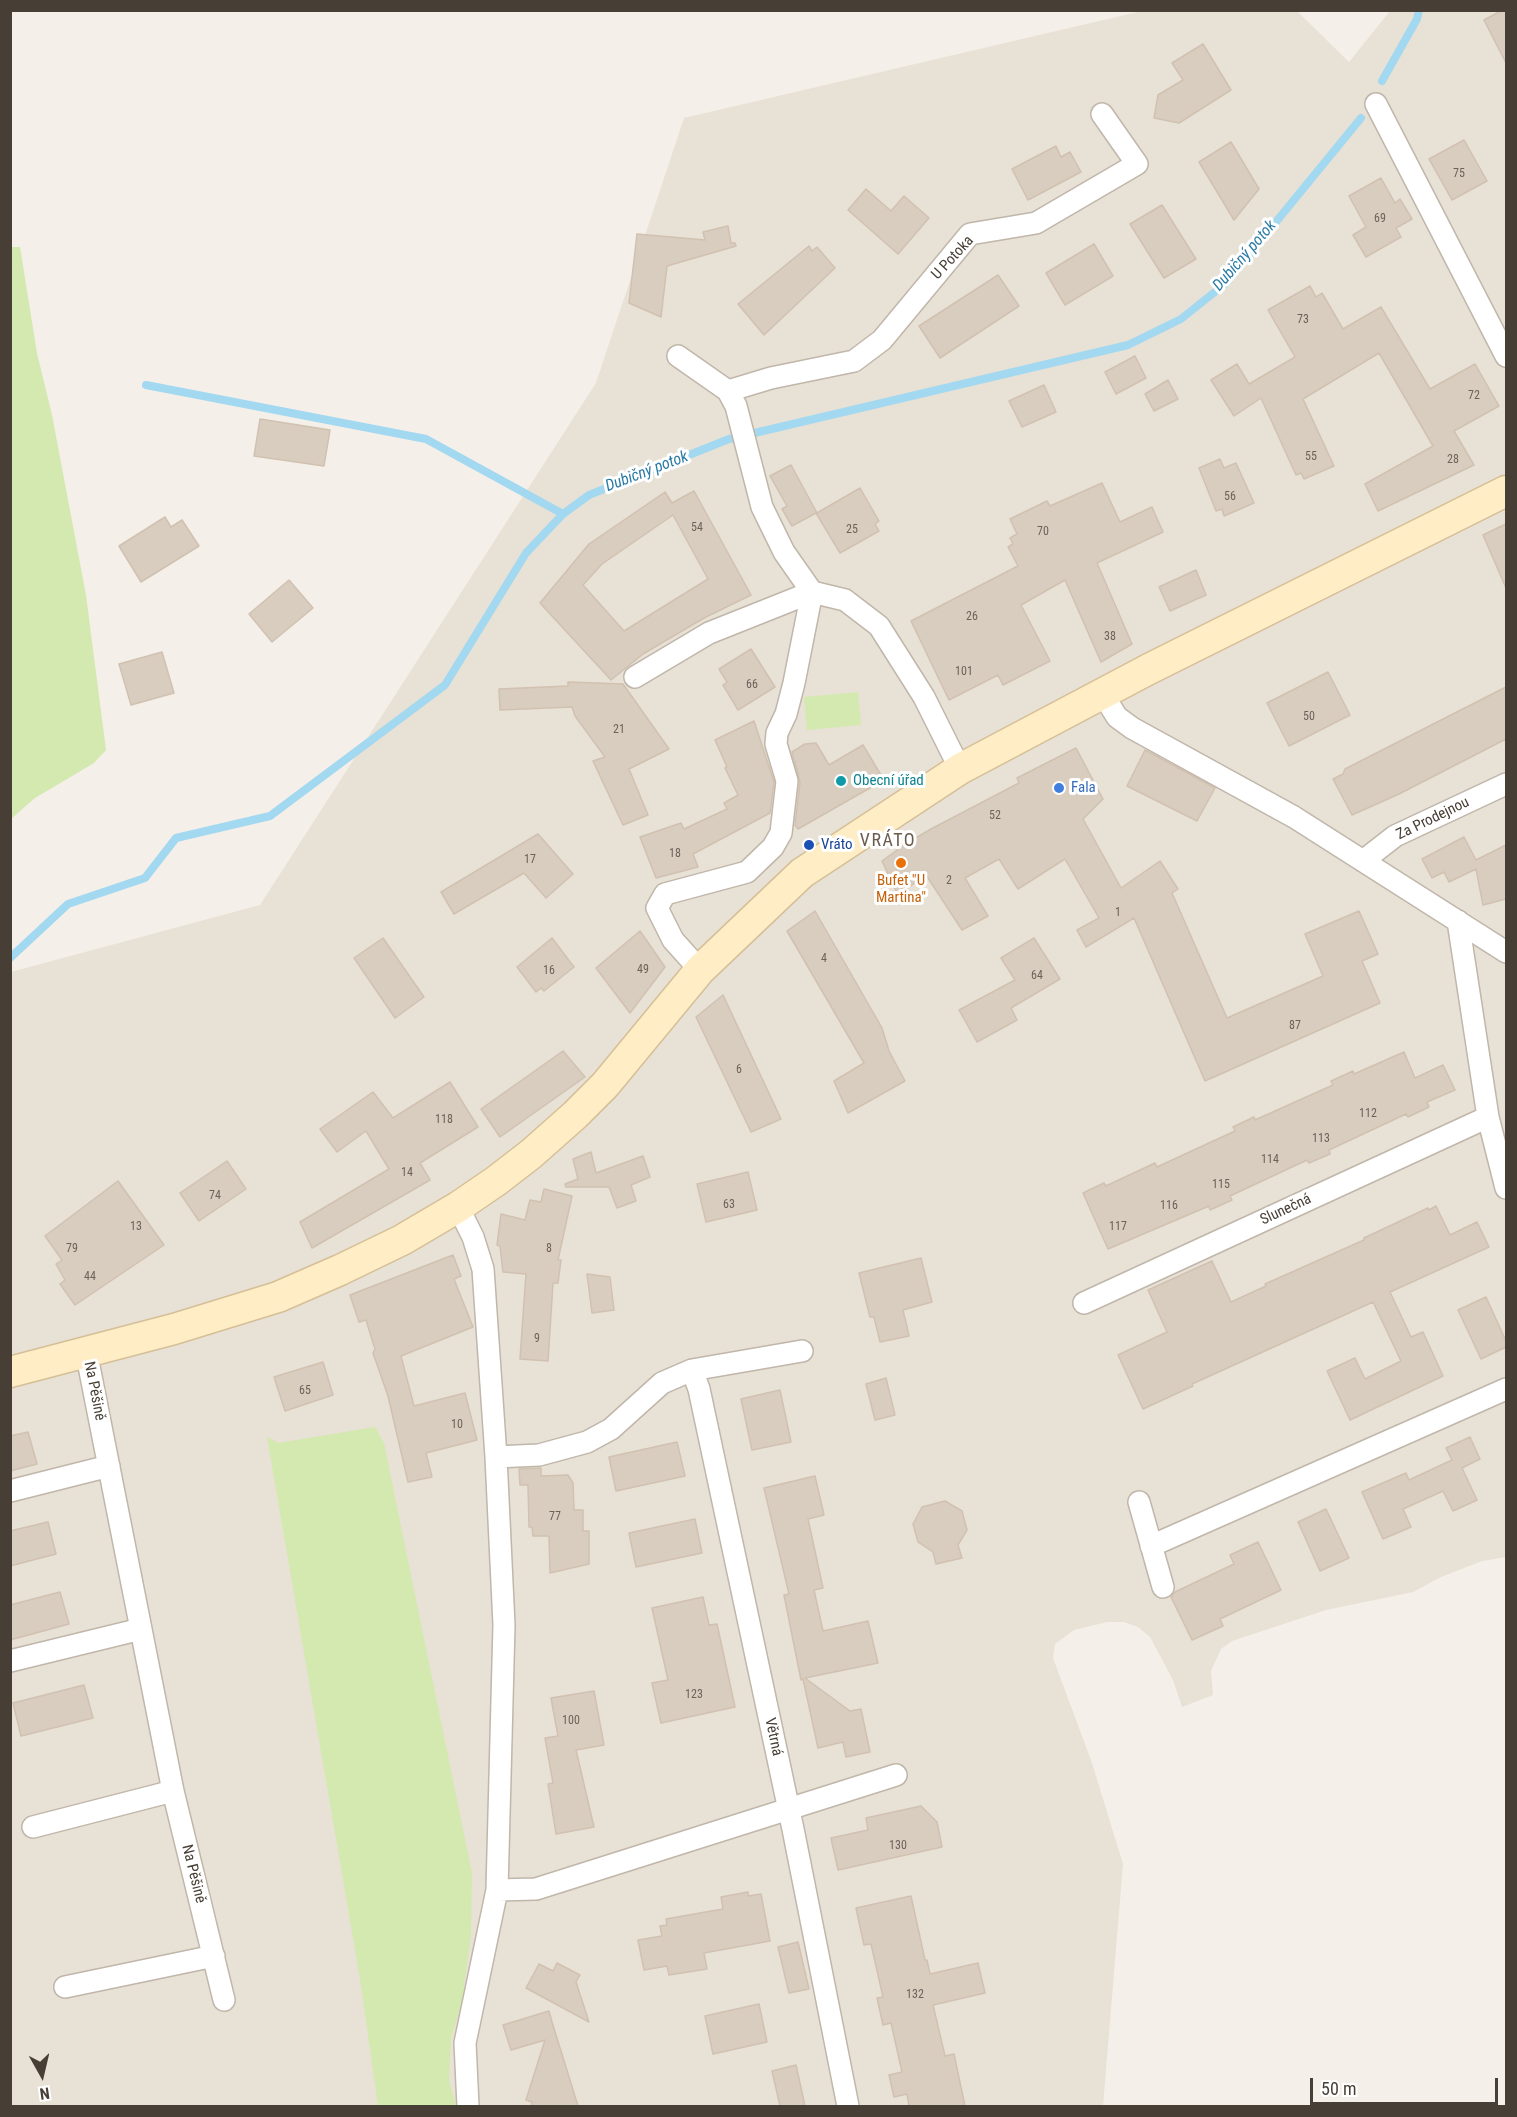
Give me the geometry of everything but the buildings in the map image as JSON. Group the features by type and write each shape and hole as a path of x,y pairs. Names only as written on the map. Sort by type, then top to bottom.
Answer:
{"main road":[{"path":"10,1372 174,1329 278,1297 402,1240 458,1207 531,1154 575,1115 618,1070 700,970 802,873 960,769 1102,693 1506,491"}],"street":[{"path":"1376,104 1506,356"},
{"name":"U Potoka","path":"728,391 771,378 854,361 882,340 970,234 1036,223 1137,164 1102,114"},
{"path":"678,356 728,391 736,406 762,507 784,552 812,592 794,683 786,714 777,733 776,744 787,781 781,832 773,847 747,872 664,894 657,908 673,940 700,970"},
{"path":"635,677 709,633 812,592 845,600 879,626 924,697 960,769"},
{"path":"1102,693 1117,717 1132,728 1294,817 1506,950"},
{"name":"Za Prodejnou","path":"1363,861 1395,836 1506,784"},
{"path":"1458,921 1488,1117 1506,1188"},
{"name":"Slunečná","path":"1084,1303 1488,1117"},
{"path":"458,1207 483,1269 496,1457 504,1625 497,1890 465,2043 468,2106"},
{"name":"Na Pěšině","path":"86,1351 172,1791 224,2000"},
{"path":"496,1457 539,1455 587,1442 611,1429 662,1383 692,1370 802,1351"},
{"name":"Větrná","path":"692,1370 699,1389 789,1810 848,2106"},
{"path":"1152,1546 1506,1389"},
{"path":"10,1491 109,1466"},
{"path":"1139,1502 1162,1587"},
{"path":"10,1661 141,1629"},
{"path":"497,1890 536,1889 896,1775"},
{"path":"33,1827 172,1791"},
{"path":"65,1988 214,1956"}],"shaded area":[{"path":"1142,11 1297,11 1349,62 1390,11 1506,11 1506,1557 1482,1561 1441,1577 1413,1592 1326,1610 1232,1641 1221,1649 1211,1671 1213,1695 1182,1707 1173,1680 1150,1637 1138,1627 1124,1622 1107,1622 1074,1630 1055,1644 1053,1658 1092,1763 1123,1864 1103,2106 11,2106 11,972 260,905 596,383 684,118"}],"green space":[{"path":"11,247 20,247 37,353 52,415 86,595 106,750 94,763 35,798 11,819"},
{"path":"858,692 861,725 807,730 804,697"},
{"path":"375,1427 384,1443 472,1873 471,1935 462,2001 451,2039 449,2080 456,2106 378,2106 360,1979 267,1437 278,1443"}],"waterway":[{"name":"Dubičný potok","path":"1382,81 1417,19 1419,10"},
{"name":"Dubičný potok","path":"10,958 68,904 145,878 176,838 270,816 445,685 526,553 563,514 589,495 729,439 1128,345 1181,319 1226,283 1361,118"},
{"path":"146,385 426,439 563,514"}],"place":[{"name":"Obecní úřad","path":"841,781"},
{"name":"Fala","path":"1059,788"},
{"name":"Vráto","path":"809,845"},
{"name":"Bufet \"U Martina\"","path":"901,863"}],"district":[{"name":"VRÁTO","path":"888,841"}]}
